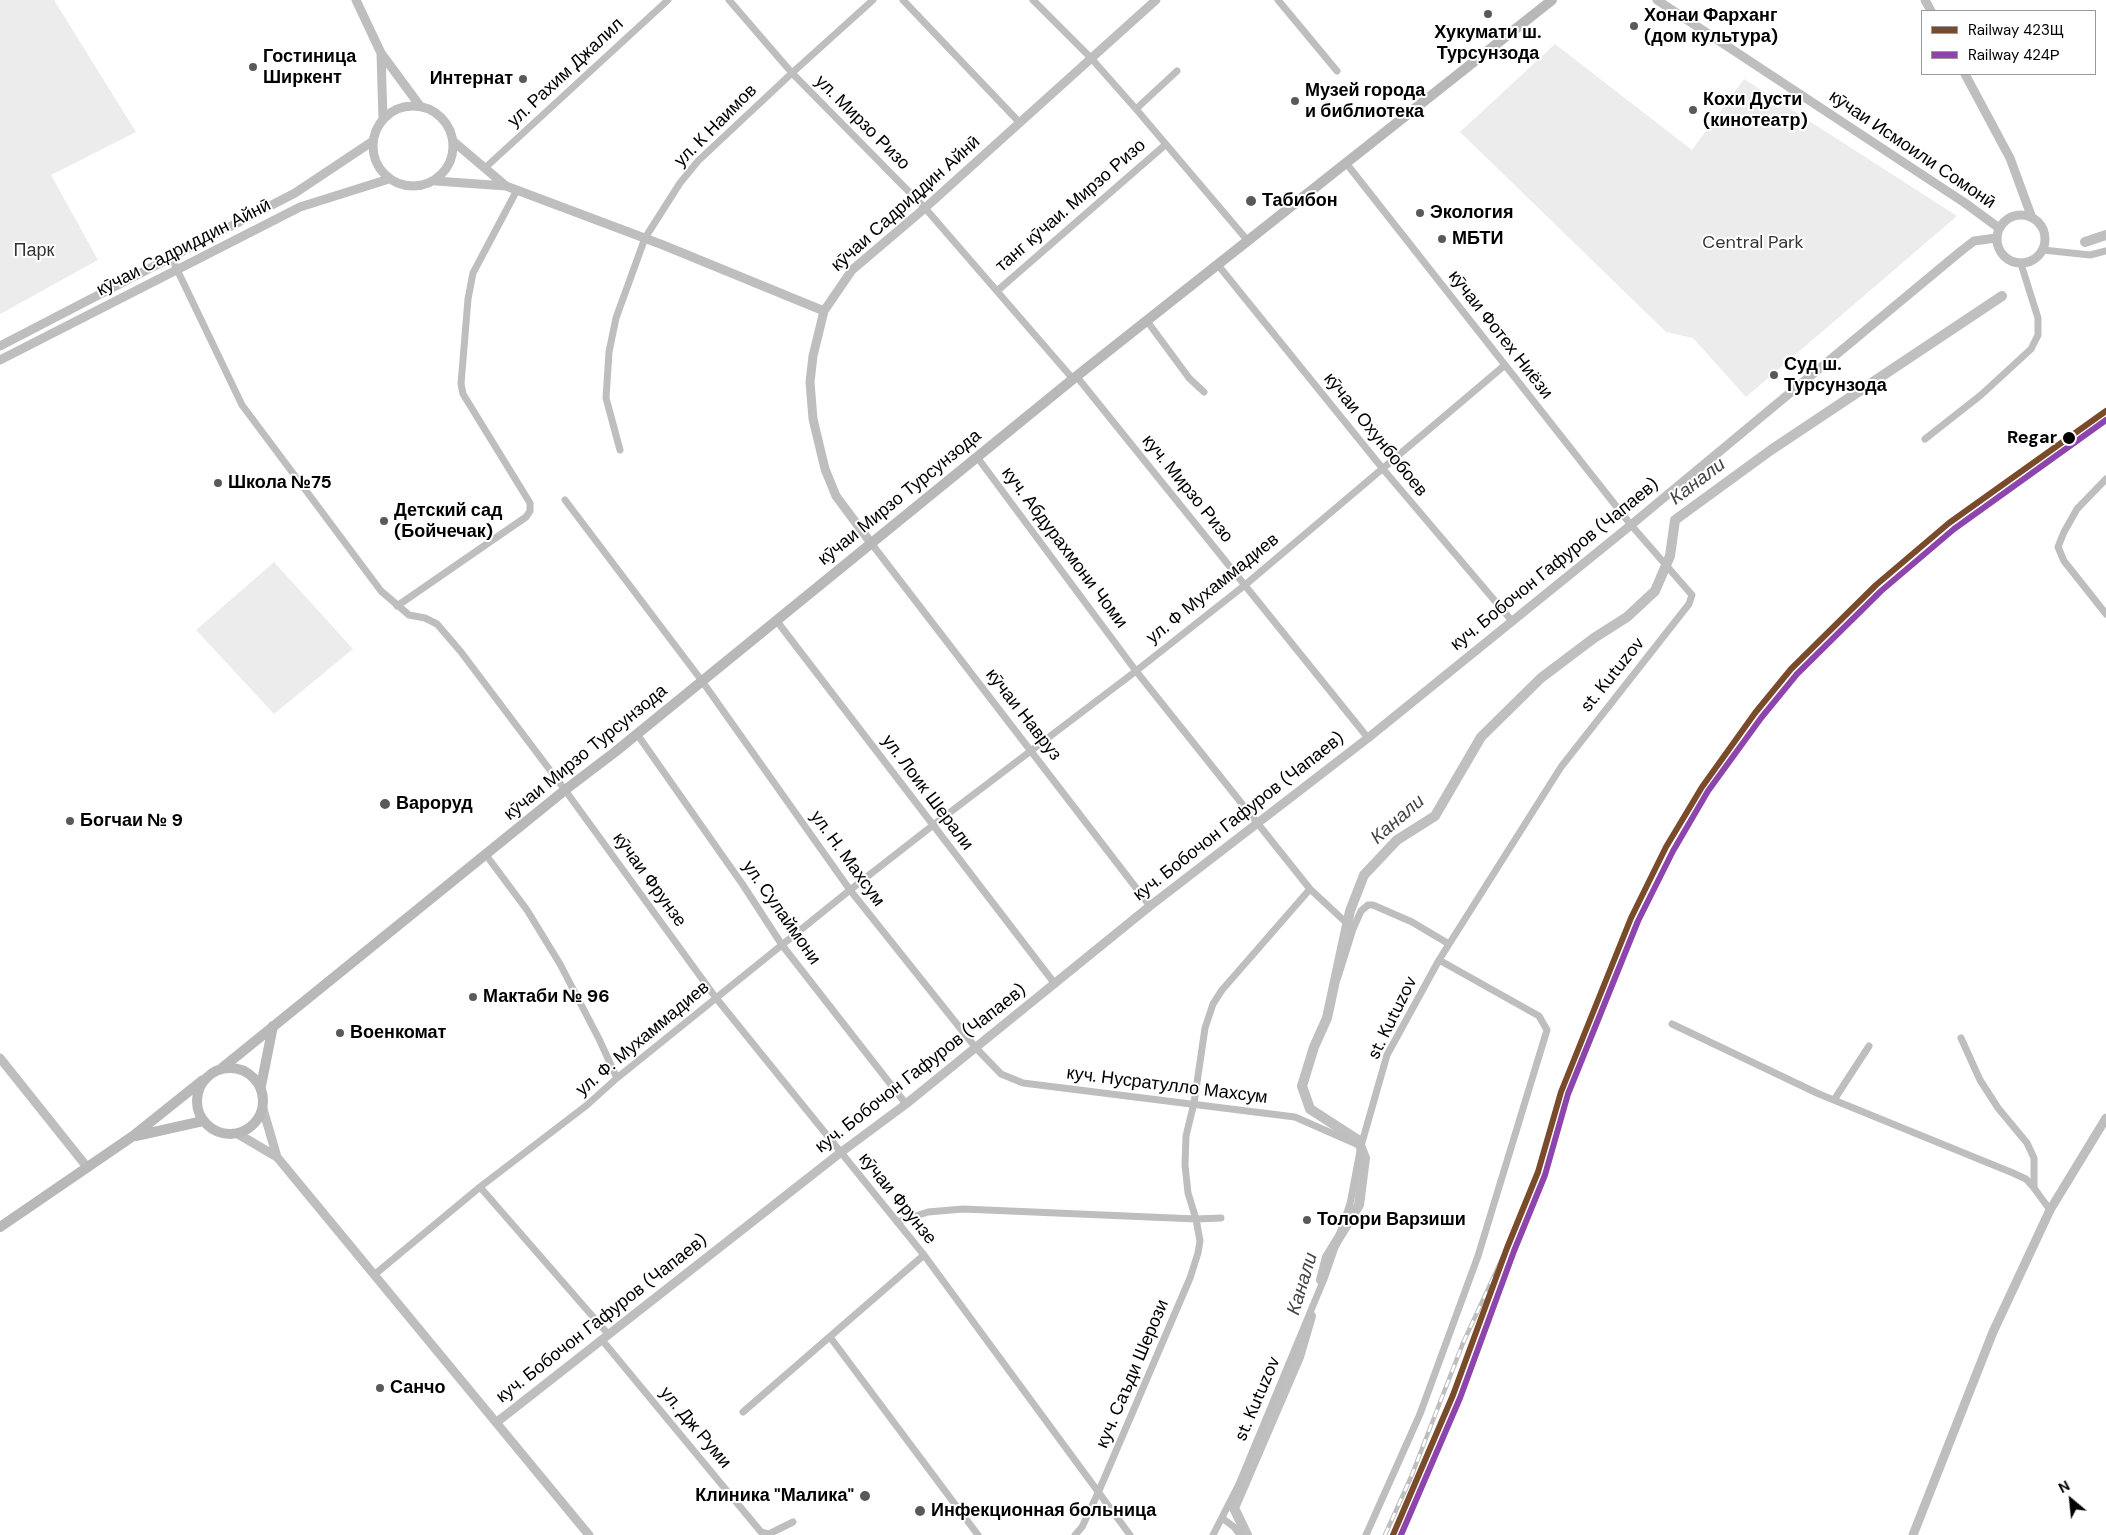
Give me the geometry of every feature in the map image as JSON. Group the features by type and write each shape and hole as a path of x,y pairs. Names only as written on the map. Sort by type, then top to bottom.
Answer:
{"main road":[{"name":"кӯчаи Мирзо Турсунзода","path":"0,1227 133,1136 211,1072 222,1068 1075,378 1552,0"},
{"path":"203,1080 198,1090 197,1106 203,1121 219,1133 238,1134 254,1125 263,1109 261,1086 273,1026"},
{"path":"222,1068 233,1067 249,1072 261,1086"},
{"name":"кӯчаи Мирзо Турсунзода","path":"133,1136 203,1121"}],"street":[{"path":"356,0 382,53 420,106 444,119 454,142 506,186"},
{"name":"ул. Рахим Джалил","path":"485,168 668,0"},
{"name":"ул. Мирзо Ризо","path":"729,0 792,72 925,208 1075,378"},
{"name":"ул. К Наимов","path":"620,450 606,398 609,352 616,318 645,238 680,183 698,160 792,72 873,0"},
{"path":"903,0 1020,123"},
{"path":"1033,0 1091,58 1248,241"},
{"name":"кӯчаи Садриддин Айнӣ","path":"871,543 836,496 825,470 813,419 810,382 813,356 824,311 852,270 925,208 1156,0"},
{"path":"1278,0 1337,71"},
{"name":"кӯчаи Исмоили Сомонӣ","path":"1657,0 1965,203 1999,228"},
{"path":"382,53 383,119 373,142 376,162 388,179 415,187 436,181 506,186 645,238 824,311"},
{"path":"1136,109 1177,71"},
{"path":"1966,75 2010,158 2032,218"},
{"path":"383,119 400,108 420,106"},
{"name":"кӯчаи Садриддин Айнӣ","path":"0,346 295,194 373,142"},
{"path":"436,181 449,167 454,142"},
{"name":"танг кӯчаи. Мирзо Ризо","path":"997,291 1165,145"},
{"name":"кӯчаи Фотех Ниёзи","path":"1346,163 1631,525 1672,571"},
{"name":"кӯчаи Садриддин Айнӣ","path":"0,360 300,207 388,179"},
{"path":"398,606 526,517 530,511 530,503 463,394 461,384 468,299 473,273 517,190"},
{"path":"2020,215 2032,218 2044,232 2043,250 2034,260 2021,264 2008,261 1999,251 1996,238 1999,228 2008,219 2020,215"},
{"name":"куч. Бобочон Гафуров (Чапаев)","path":"497,1422 840,1153 906,1104 1150,906 1368,738 1631,525 1961,251 1974,241 1996,238"},
{"path":"2043,250 2090,255 2106,251"},
{"name":"кӯчаи Фрунзе","path":"171,257 242,405 381,591 409,615 425,618 436,624 461,652 565,790 716,998 924,1255 1130,1535"},
{"path":"1925,439 1981,395 2031,349 2038,335 2038,318 2021,264"},
{"name":"кӯчаи Охунбобоев","path":"1218,265 1383,469 1512,621"},
{"path":"1147,321 1189,378 1204,392"},
{"name":"ул. Ф Мухаммадиев","path":"932,826 1032,752 1244,585 1505,365"},
{"name":"куч. Мирзо Ризо","path":"1075,378 1368,738"},
{"name":"куч. Абдурахмони Чоми","path":"977,457 1136,671 1310,889 1353,929"},
{"path":"2106,479 2077,509 2058,547 2064,562 2106,614"},
{"name":"ул. Н. Махсум","path":"565,500 702,681 850,890 976,1048"},
{"name":"кӯчаи Навруз","path":"871,543 1150,906"},
{"name":"st. Kutuzov","path":"1213,1535 1239,1484 1324,1279 1350,1204 1361,1146 1387,1055 1439,960 1570,754 1689,604 1692,595 1672,571"},
{"name":"ул. Лоик Шерали","path":"776,620 932,826 1055,984"},
{"name":"ул. Сулаймони","path":"637,734 782,945 906,1104"},
{"name":"ул. Ф. Мухаммадиев","path":"374,1275 480,1187 587,1105 617,1078 932,826"},
{"path":"486,856 527,910 560,964 617,1078"},
{"name":"куч. Саъди Шерози","path":"1075,1535 1082,1527 1098,1493 1190,1278 1200,1241 1188,1193 1185,1164 1186,1136 1194,1103 1205,1028 1212,1004 1310,889"},
{"path":"1338,977 1353,929 1361,911 1368,906 1373,905 1412,922 1449,944"},
{"path":"1366,1535 1420,1414 1478,1256 1547,1030 1539,1016 1439,960"},
{"path":"1672,1024 1834,1100 2013,1173 2026,1180 2050,1210"},
{"path":"1961,1038 1980,1080 1998,1108 2027,1143 2034,1158 2034,1188"},
{"path":"1834,1100 1869,1046"},
{"name":"куч. Нусратулло Махсум","path":"976,1048 1001,1074 1023,1083 1295,1117 1361,1146"},
{"path":"0,1058 87,1168"},
{"path":"263,1109 277,1157"},
{"path":"1914,1535 1993,1332 2050,1210 2106,1118"},
{"path":"238,1134 277,1157 589,1535"},
{"name":"ул. Дж Руми","path":"480,1187 605,1337 761,1532 769,1534 792,1522"},
{"path":"898,1222 928,1212 963,1209 1196,1219 1221,1218"},
{"path":"743,1412 924,1255"},
{"path":"830,1337 978,1535"},
{"path":"1222,1518 1234,1527 1240,1535"}],"green space":[{"name":"Парк","path":"0,0 54,0 136,132 51,175 98,260 0,314"},
{"name":"Central Park","path":"1555,44 1692,150 1744,79 1957,216 1746,397 1693,338 1666,332 1460,132"},
{"path":"274,562 353,649 274,714 196,630"}],"waterway":[{"path":"2085,242 2106,235"},
{"name":"Канали","path":"1321,1280 1327,1257 1359,1205 1365,1158 1358,1140 1310,1109 1302,1086 1314,1047 1327,1018 1350,911 1364,875 1397,840 1435,816 1481,737 1541,678 1594,638 1627,617 1655,591 1670,556 1675,520 1771,450 2002,296"},
{"name":"Канали","path":"1247,1535 1234,1508 1299,1357 1311,1316"}],"railway":[{"path":"1385,1535 1411,1477 1463,1343 1507,1248"}],"rail line":[{"name":"423Щ","path":"1393,1535 1453,1395 1507,1248 1538,1172 1561,1092 1631,918 1666,847 1702,787 1755,713 1791,669 1876,585 1949,523 2106,411"},
{"name":"424Р","path":"1401,1535 1460,1398 1514,1251 1545,1175 1568,1094 1638,921 1673,851 1708,791 1761,718 1797,674 1881,591 1954,529 2106,420"}],"place":[{"name":"Хукумати ш. Турсунзода","path":"1488,14"},
{"name":"Хонаи Фарханг (дом культура)","path":"1634,26"},
{"name":"Гостиница Ширкент","path":"253,67"},
{"name":"Интернат","path":"523,79"},
{"name":"Музей города и библиотека","path":"1295,101"},
{"name":"Кохи Дусти (кинотеатр)","path":"1693,110"},
{"name":"Табибон","path":"1251,201"},
{"name":"Экология","path":"1420,213"},
{"name":"МБТИ","path":"1442,239"},
{"name":"Суд ш. Турсунзода","path":"1774,375"},
{"name":"Regar","path":"2069,438"},
{"name":"Школа №75","path":"218,483"},
{"name":"Детский сад (Бойчечак)","path":"384,521"},
{"name":"Вароруд","path":"385,804"},
{"name":"Богчаи № 9","path":"70,821"},
{"name":"Мактаби № 96","path":"473,997"},
{"name":"Военкомат","path":"340,1033"},
{"name":"Толори Варзиши","path":"1307,1220"},
{"name":"Санчо","path":"380,1388"},
{"name":"Клиника \"Малика\"","path":"865,1496"},
{"name":"Инфекционная больница","path":"920,1511"}]}
